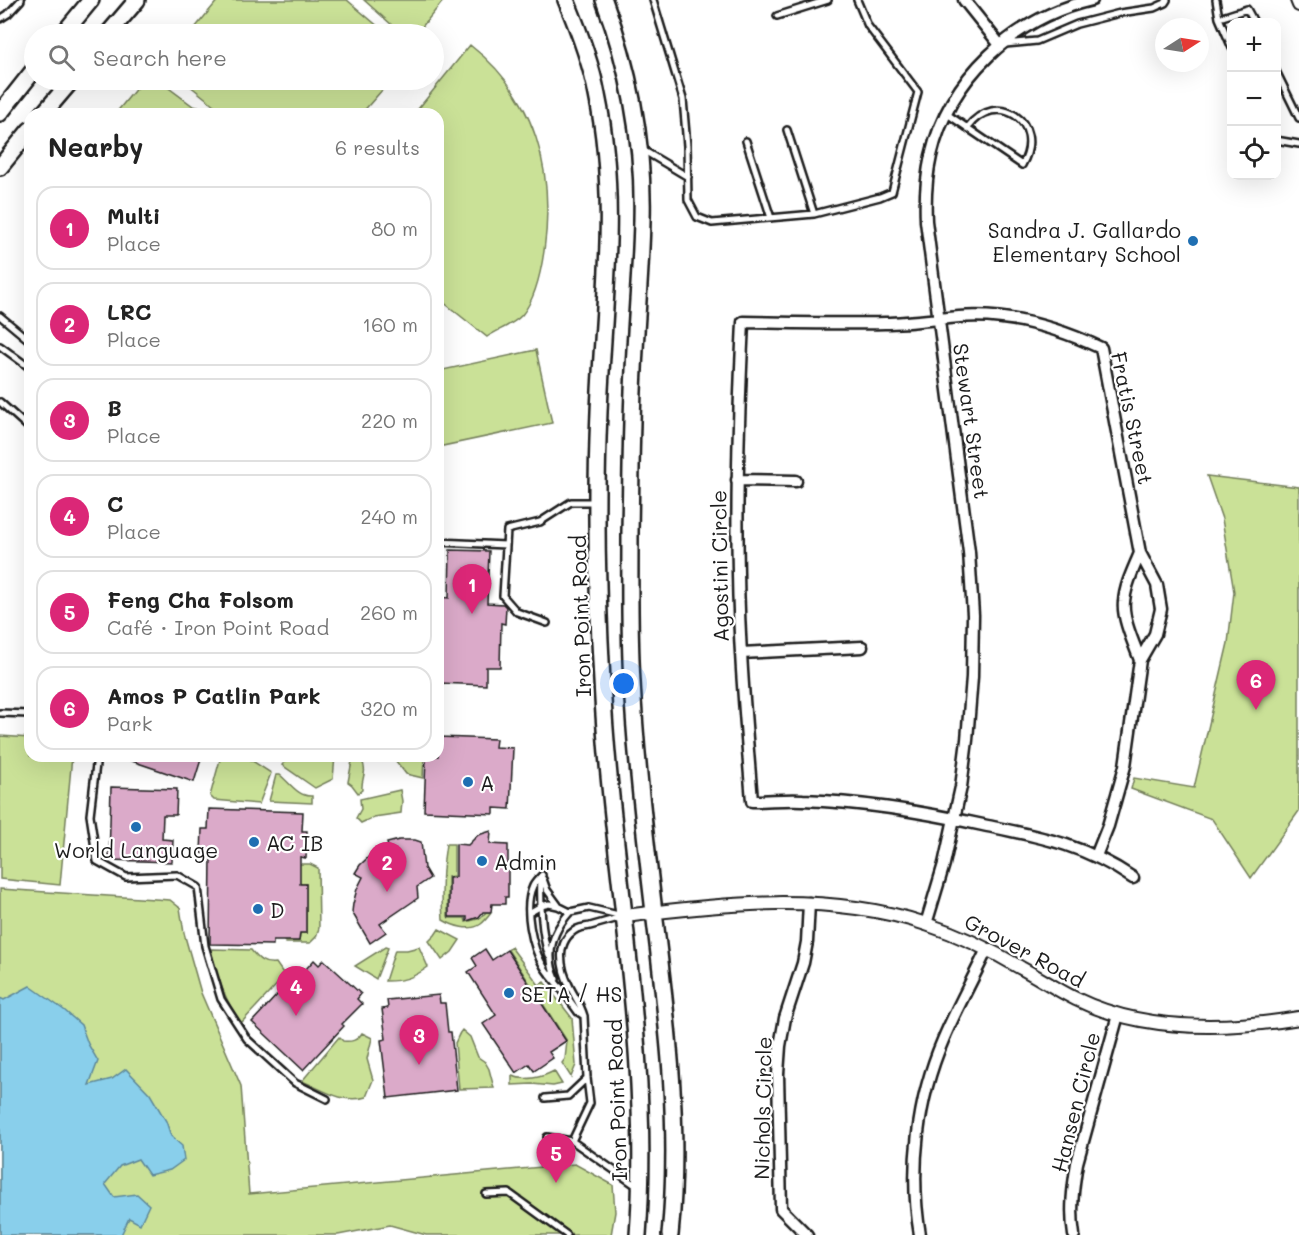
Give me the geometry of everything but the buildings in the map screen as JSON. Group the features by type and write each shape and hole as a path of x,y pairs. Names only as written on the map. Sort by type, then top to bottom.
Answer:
{"main road":[{"path":"71,24 91,0"},
{"path":"116,24 136,0"},
{"name":"Iron Point Road","path":"566,0 591,66 605,138 608,180 609,222 600,369 598,579 610,788 625,916 639,1080 641,1155 638,1235"},
{"path":"604,0 624,62 631,93 642,176 643,219 632,418 630,573 632,679 639,784 666,1007 672,1080 674,1155 670,1235"},
{"path":"0,113 24,83"},
{"path":"48,108 63,90"},
{"path":"0,167 24,137"}],"street":[{"path":"964,0 1000,45"},
{"name":"Stewart Street","path":"926,924 955,819 967,740 972,678 973,615 969,552 926,221 927,177 931,155 946,114 969,76 1000,45 1023,28 1063,8 1092,0"},
{"path":"1297,0 1299,5"},
{"name":"Fratis Street","path":"939,319 988,317 1026,321 1053,328 1101,348 1140,553 1157,585 1161,609 1155,634 1140,660 1125,766 1111,816 1096,856"},
{"name":"Agostini Circle","path":"939,319 887,323 743,322 738,423 738,573 741,653 752,801 801,800 848,803 955,819"},
{"path":"737,480 796,481"},
{"name":"Fratis Street","path":"1140,553 1123,603 1128,628 1140,660"},
{"path":"741,653 862,647"},
{"path":"955,819 1050,838 1096,856 1133,878"},
{"name":"Grover Road","path":"625,916 772,903 841,905 872,910 954,934 987,949 1070,996 1118,1015 1146,1021 1206,1026 1299,1018"},
{"name":"Nichols Circle","path":"807,1235 781,1209 778,1074 785,1018 803,963 807,942 810,903"},
{"path":"920,1235 915,1175 924,1101 930,1076 943,1041 987,949"},
{"name":"Hansen Circle","path":"1074,1235 1072,1207 1077,1163 1118,1015"}],"lane":[{"path":"0,19 21,0"},
{"path":"653,0 683,99 688,200 697,218 712,223 814,214 892,192 918,92 868,26 857,0"},
{"path":"777,15 828,0"},
{"path":"1000,45 1037,41 1077,24 1120,13 1154,8 1167,0"},
{"path":"1216,0 1219,18 1227,36"},
{"path":"1219,18 1247,9 1252,18"},
{"path":"1276,72 1299,118"},
{"path":"946,114 1022,165 1028,155 1030,144 1028,133 1023,123 1015,115 1005,111 983,112 974,118 967,128"},
{"path":"787,130 814,214"},
{"path":"746,141 771,218"},
{"path":"1281,141 1299,144"},
{"path":"639,148 688,177"},
{"path":"0,316 24,336"},
{"path":"0,346 24,364"},
{"path":"0,402 24,424"},
{"path":"547,623 517,612 503,596 507,530 540,522 571,502 598,502"},
{"path":"444,542 506,545"},
{"path":"0,713 24,714"},
{"path":"95,762 90,815 97,861 126,877 177,875 198,887 205,946 221,999 247,1039 295,1083 327,1099"},
{"path":"542,875 533,885 529,905 536,948 544,967 578,1012 584,1016"},
{"path":"542,875 540,892 545,945 561,989"},
{"path":"542,875 547,890 558,906"},
{"path":"529,913 549,904 570,912"},
{"path":"550,958 559,924 570,912 589,908 625,916"},
{"path":"572,1141 590,1103 584,1016 582,1007 563,970 562,945 579,928 625,916"},
{"path":"545,1098 568,1095 587,1078"},
{"path":"547,1137 572,1141 639,1188"},
{"path":"486,1194 509,1193 567,1235"}],"green space":[{"path":"218,0 347,0 375,24 198,24"},
{"path":"364,0 444,0 424,24 391,24"},
{"path":"470,45 493,65 511,87 525,111 536,137 543,164 547,221 544,251 534,293 527,308 518,319 487,337 444,303 444,108 419,108 433,90 444,90 444,77"},
{"path":"135,90 171,90 193,106 202,108 120,108"},
{"path":"195,90 382,90 366,108 218,108"},
{"path":"536,350 552,423 444,446 444,370"},
{"path":"1207,476 1299,487 1299,811 1251,878 1212,819 1131,789 1134,778 1194,788 1228,643 1234,592 1222,519"},
{"path":"0,736 24,738 24,762 71,762 60,885 0,879"},
{"path":"219,762 254,762 271,773 259,804 214,800 210,796"},
{"path":"285,762 334,762 333,779 315,788 282,765"},
{"path":"352,762 362,762 362,790 358,793 348,782"},
{"path":"397,762 424,762 423,778 406,774"},
{"path":"276,775 280,775 298,792 312,796 312,803 269,801"},
{"path":"400,790 401,813 374,817 361,823 356,818 361,809 360,799"},
{"path":"446,844 454,844 454,876 448,877 449,918 465,918 466,922 481,918 485,913 491,913 484,922 472,928 443,920 442,882"},
{"path":"290,864 310,864 318,868 319,928 316,937 310,943 286,943 284,941 299,941 300,933 306,933 306,884 300,884"},
{"path":"0,889 170,900 180,908 184,933 201,993 241,1086 249,1194 575,1164 613,1185 615,1212 611,1235 426,1235 390,1225 338,1235 0,1235"},
{"path":"439,929 460,940 452,952 442,960 429,941"},
{"path":"385,947 388,948 376,979 355,966"},
{"path":"419,947 428,967 408,978 385,981 395,950"},
{"path":"511,947 539,985 544,982 572,1018 576,1065 571,1077 562,1063 565,1059 567,1041 508,950"},
{"path":"211,949 251,950 262,961 276,963 285,976 241,1023 222,988"},
{"path":"462,1030 470,1037 478,1057 489,1069 494,1088 459,1089 455,1043"},
{"path":"362,1033 372,1038 367,1059 373,1080 366,1097 349,1099 341,1097 302,1081 339,1037 343,1041 351,1041"},
{"path":"554,1071 562,1084 553,1086 512,1085 512,1076 533,1078"}],"water":[{"path":"30,986 81,1025 98,1061 89,1085 112,1079 126,1069 150,1094 166,1121 171,1136 182,1146 184,1160 170,1170 149,1175 138,1159 120,1166 105,1184 114,1197 137,1194 149,1205 140,1224 129,1218 121,1235 0,1235 0,998 4,1000"}],"place":[{"name":"Sandra J. Gallardo Elementary School","path":"1193,241"},
{"name":"Multi","path":"472,614"},
{"name":"Amos P Catlin Park","path":"1256,710"},
{"name":"A","path":"468,782"},
{"name":"World Language","path":"136,827"},
{"name":"AC IB","path":"254,842"},
{"name":"Admin","path":"482,861"},
{"name":"LRC","path":"387,892"},
{"name":"D","path":"258,909"},
{"name":"SETA / HS","path":"509,993"},
{"name":"C","path":"296,1016"},
{"name":"B","path":"419,1065"},
{"name":"Feng Cha Folsom","path":"556,1183"}]}
